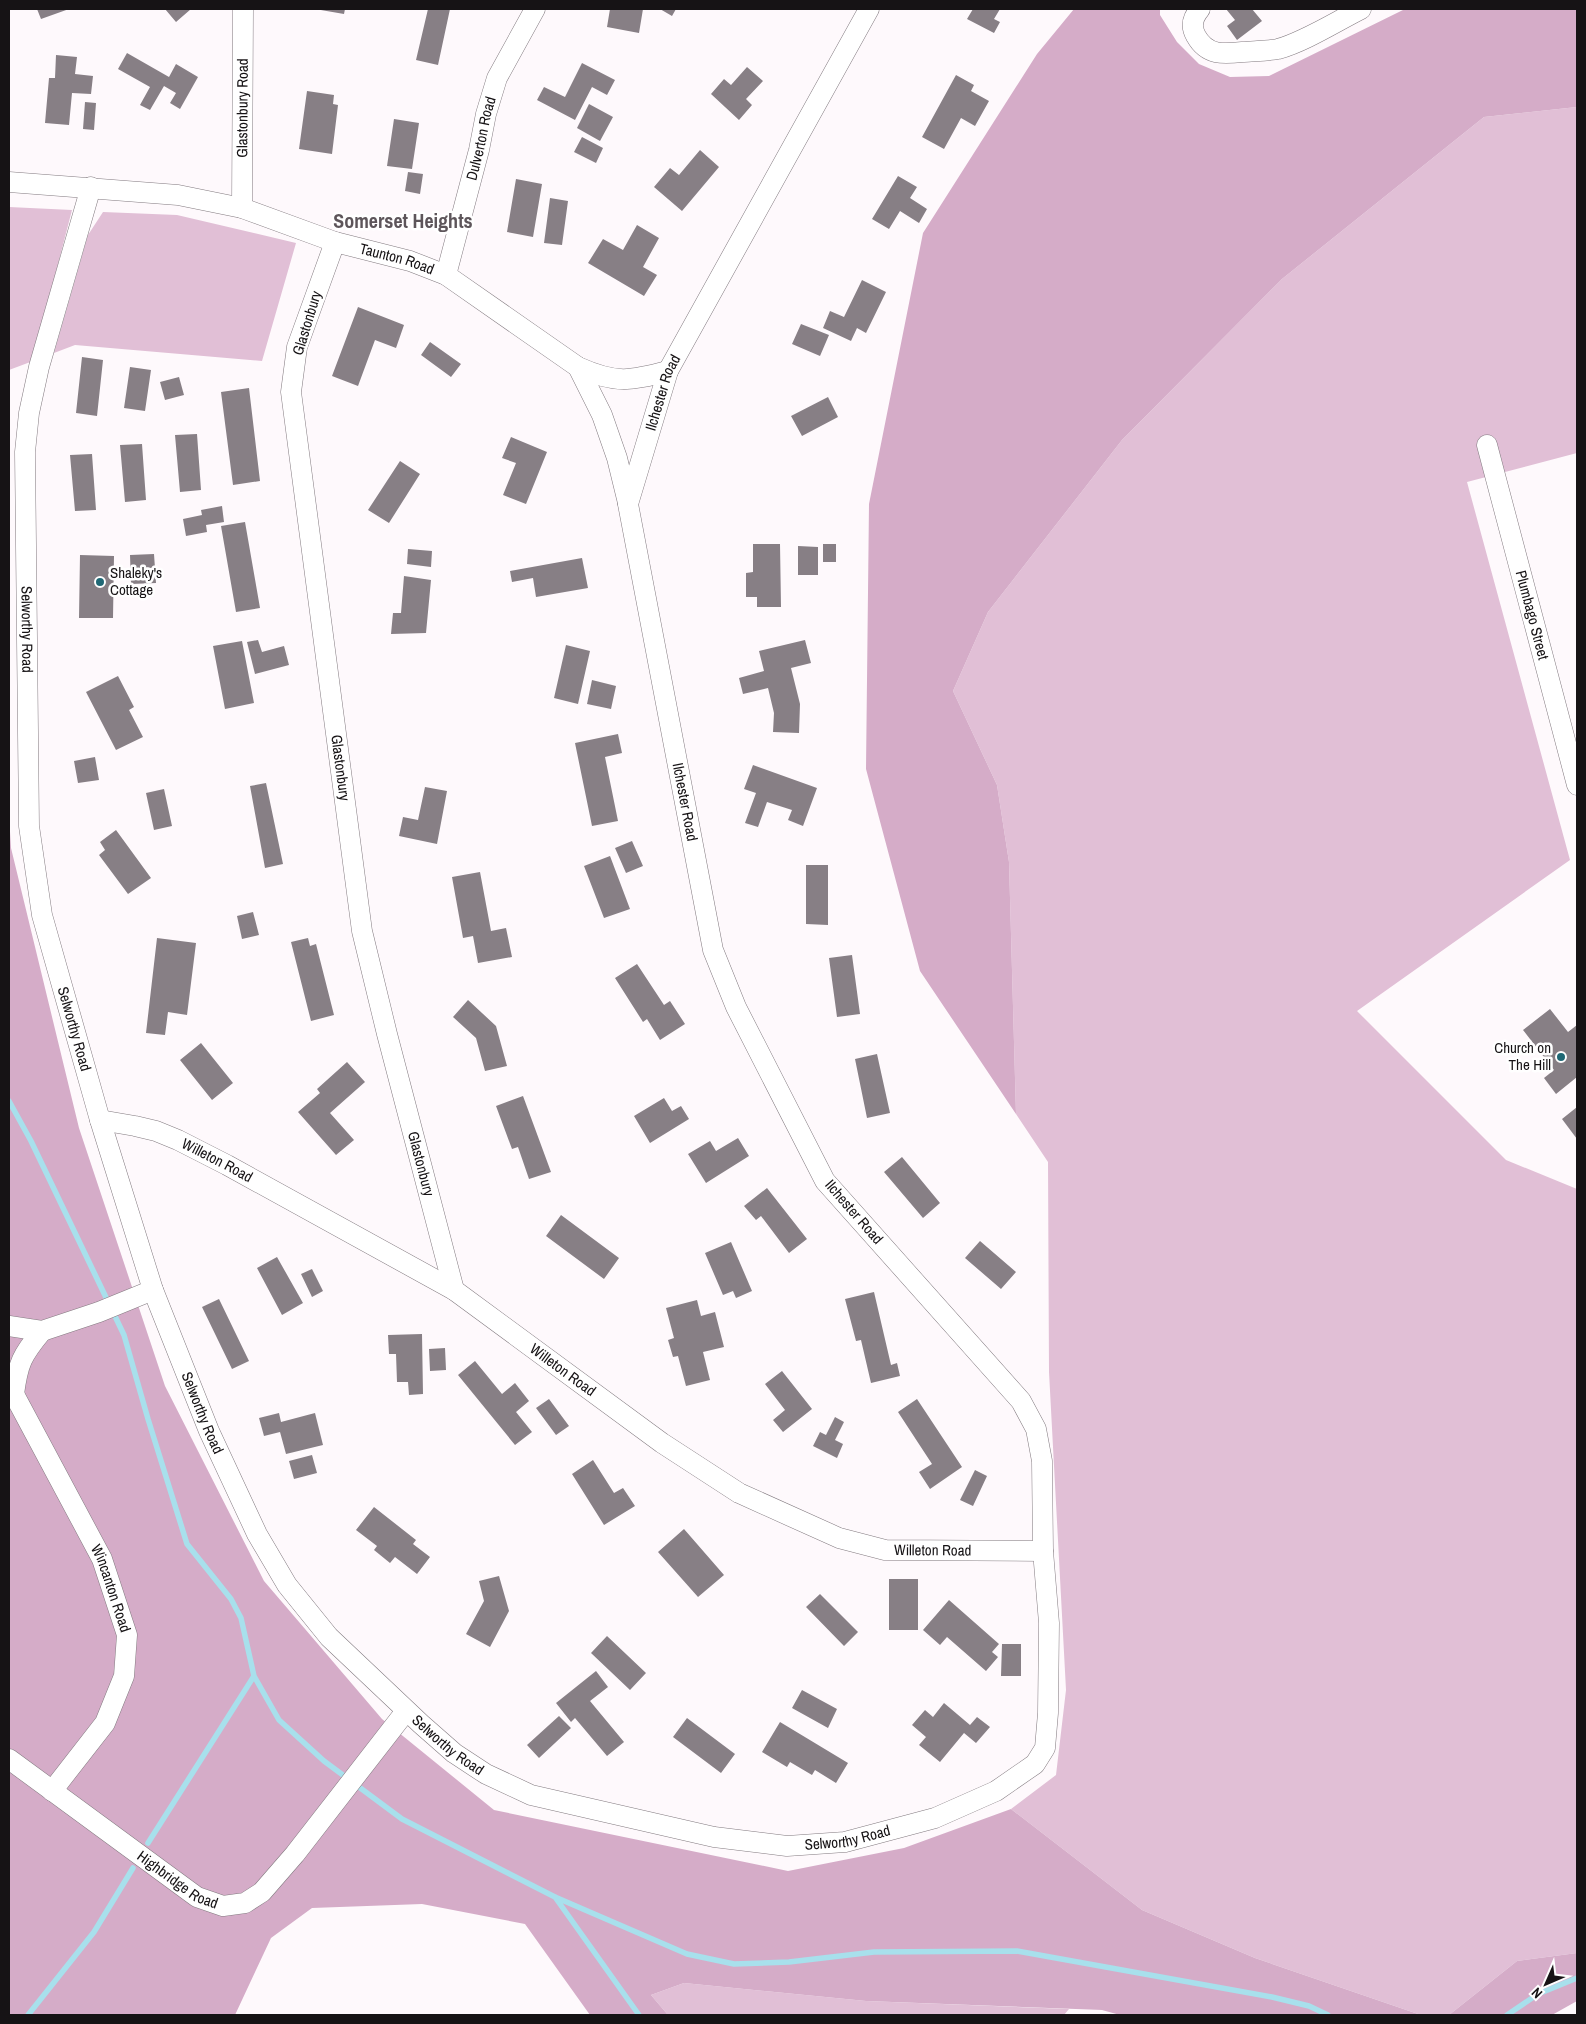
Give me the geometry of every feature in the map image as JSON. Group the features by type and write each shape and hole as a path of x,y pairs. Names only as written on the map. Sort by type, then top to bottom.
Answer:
{"street":[{"name":"Glastonbury Road","path":"242,208 244,9"},
{"name":"Dulverton Road","path":"446,275 479,150 486,114 497,78 535,9"},
{"name":"Ilchester Road","path":"869,9 668,371 628,504 713,950 736,1007 824,1181 1021,1401 1036,1429 1042,1461 1043,1551"},
{"path":"1200,9 1194,16 1195,35 1201,44 1211,52 1226,55 1277,49 1361,9"},
{"name":"Taunton Road","path":"9,182 178,195 242,208 334,242 410,261 446,275 578,367 595,375 613,380 630,380 668,371"},
{"name":"Selworthy Road","path":"91,187 39,367 29,413 25,452 29,826 42,915 100,1120 153,1290 209,1432 257,1534 287,1585 329,1637 406,1711 454,1753 486,1774 532,1795 714,1837 787,1846 845,1842 935,1818 996,1791 1035,1764 1045,1748 1048,1714 1049,1623 1043,1551"},
{"name":"Glastonbury","path":"334,242 297,347 291,392 362,931 454,1290"},
{"path":"578,367 602,414 628,504"},
{"name":"Plumbago Street","path":"1487,445 1577,785"},
{"name":"Willeton Road","path":"100,1120 142,1127 178,1140 454,1290 662,1443 739,1493 839,1538 885,1550 1043,1551"},
{"path":"9,1326 42,1331 99,1312 153,1290"},
{"path":"12,1389 26,1350 42,1331"},
{"name":"Wincanton Road","path":"12,1389 102,1559 127,1635 124,1676 105,1723 52,1791"},
{"name":"Highbridge Road","path":"9,1759 196,1897 223,1906 245,1903 262,1892 295,1854 406,1711"}],"shaded area":[{"path":"1074,9 1160,9 1160,15 1177,42 1199,64 1230,77 1269,76 1405,9 1577,9 1577,107 1484,117 1282,279 1122,440 988,612 953,691 997,785 1009,862 1016,1114 920,971 866,769 869,504 923,233 1037,54"},
{"path":"1577,107 1577,453 1467,482 1570,860 1357,1011 1506,1160 1577,1189 1577,1953 1517,1961 1449,2015 1421,2015 1255,1958 1142,1910 1011,1809 1056,1775 1066,1690 1049,1372 1048,1162 1016,1114 1009,862 997,785 953,691 988,612 1122,440 1282,279 1484,117"},
{"path":"9,207 72,210 33,361 9,370"},
{"path":"103,212 177,215 296,243 262,361 75,345 54,353 88,235"},
{"path":"9,815 11,848 79,1128 165,1386 264,1581 382,1719 494,1810 788,1871 904,1848 1011,1809 1142,1910 1255,1958 1421,2015 1120,2015 1102,2010 866,2001 684,1983 651,1995 668,2015 590,2015 525,1924 422,1904 312,1908 271,1938 235,2015 9,2015"},
{"path":"1577,1953 1577,2001 1552,2015 1449,2015 1517,1961"},
{"path":"684,1983 866,2001 1069,2009 1064,2015 668,2015 651,1995"}],"building":[{"path":"37,9 69,9 41,19"},
{"path":"165,9 191,9 176,22"},
{"path":"315,9 345,9 344,14"},
{"path":"428,9 450,9 438,65 416,60"},
{"path":"610,9 643,9 639,33 607,27"},
{"path":"660,9 676,9 672,16"},
{"path":"973,9 1000,9 994,19 1000,22 994,33 967,19"},
{"path":"1226,9 1252,9 1262,21 1237,40 1227,26 1235,20"},
{"path":"127,53 169,77 176,64 198,77 180,109 170,103 176,93 164,86 150,110 140,105 150,87 118,69"},
{"path":"56,55 77,57 75,74 93,76 91,94 72,93 69,125 45,123 49,78 55,78"},
{"path":"582,63 615,80 607,95 592,87 575,120 537,100 544,87 565,97"},
{"path":"747,67 763,81 746,99 752,105 739,120 711,94 724,79 731,85"},
{"path":"956,75 974,85 971,91 989,101 975,126 961,118 944,149 922,137"},
{"path":"307,91 334,95 333,104 338,105 332,154 299,149"},
{"path":"85,102 96,103 94,130 83,129"},
{"path":"589,104 613,117 600,141 577,128"},
{"path":"394,119 419,123 412,169 387,166"},
{"path":"582,137 603,148 596,163 574,152"},
{"path":"700,150 719,167 682,211 654,187 670,168 679,175"},
{"path":"408,172 423,174 420,194 405,191"},
{"path":"898,176 917,187 910,198 927,209 919,223 900,211 889,229 872,219"},
{"path":"516,179 542,184 533,237 507,232"},
{"path":"550,198 568,201 562,245 544,243"},
{"path":"637,225 659,238 643,267 657,275 644,296 588,263 603,239 623,250"},
{"path":"862,280 886,292 866,333 857,328 851,341 823,328 830,311 844,317"},
{"path":"358,307 404,325 396,348 375,340 358,386 332,376"},
{"path":"801,324 829,335 820,356 792,344"},
{"path":"430,342 461,364 451,377 421,355"},
{"path":"82,357 103,360 97,416 76,413"},
{"path":"130,367 151,370 145,411 124,408"},
{"path":"179,377 184,395 165,400 160,382"},
{"path":"249,388 260,481 233,485 221,392"},
{"path":"828,397 838,417 802,436 791,416"},
{"path":"197,434 201,490 180,492 175,435"},
{"path":"511,437 547,452 526,504 503,495 516,463 502,458"},
{"path":"142,444 146,500 125,502 120,445"},
{"path":"92,454 96,510 75,511 70,455"},
{"path":"400,461 420,474 389,523 368,510"},
{"path":"222,506 224,522 206,525 207,532 186,536 183,519 202,515 201,510"},
{"path":"245,522 260,608 236,612 221,526"},
{"path":"753,544 780,544 781,607 757,607 757,597 746,597 746,573 753,572"},
{"path":"823,544 836,544 836,562 823,562"},
{"path":"798,546 818,547 818,575 798,575"},
{"path":"408,549 432,551 431,567 407,564"},
{"path":"154,554 156,583 131,584 130,555"},
{"path":"80,555 114,556 113,618 79,618"},
{"path":"582,558 588,588 536,597 533,578 512,582 510,571"},
{"path":"404,576 431,580 426,633 391,634 393,613 401,613"},
{"path":"258,640 262,652 284,646 289,665 255,674 247,642"},
{"path":"805,640 811,663 791,668 800,704 799,733 773,732 774,713 768,688 743,694 739,678 764,671 759,651"},
{"path":"242,641 254,703 225,709 213,646"},
{"path":"566,645 590,651 578,704 554,698"},
{"path":"118,676 134,707 129,710 143,737 116,750 86,692"},
{"path":"592,680 616,686 611,709 587,704"},
{"path":"618,734 622,753 605,757 618,821 592,826 575,743"},
{"path":"95,757 99,780 78,783 74,761"},
{"path":"753,765 817,788 803,826 788,820 792,810 767,802 758,827 745,823 756,793 744,789"},
{"path":"266,783 283,864 265,868 250,786"},
{"path":"425,787 447,791 437,844 399,836 403,817 418,820"},
{"path":"164,789 172,826 154,830 146,793"},
{"path":"116,830 151,878 128,894 99,855 105,850 100,842"},
{"path":"632,841 643,866 626,873 615,848"},
{"path":"610,856 630,909 604,918 584,866"},
{"path":"806,865 828,865 828,925 806,924"},
{"path":"480,872 491,931 506,928 512,957 478,963 473,936 463,938 452,877"},
{"path":"253,912 259,935 242,939 237,916"},
{"path":"157,938 196,943 187,1015 168,1012 165,1035 146,1033"},
{"path":"308,938 310,946 316,944 334,1015 311,1021 291,942"},
{"path":"852,955 860,1014 837,1017 829,958"},
{"path":"637,964 664,1005 670,1001 685,1024 660,1040 647,1019 643,1022 615,978"},
{"path":"468,1000 496,1026 507,1066 485,1071 476,1038 453,1017"},
{"name":"Church on The Hill","path":"1550,1009 1568,1032 1577,1025 1577,1077 1556,1094 1544,1078 1554,1070 1523,1030"},
{"path":"201,1043 233,1083 212,1100 180,1060"},
{"path":"877,1054 890,1113 867,1118 855,1059"},
{"path":"347,1062 365,1082 330,1113 354,1140 336,1155 298,1112 320,1093 317,1089"},
{"path":"523,1096 551,1172 529,1179 518,1147 512,1149 496,1106"},
{"path":"664,1098 672,1111 681,1106 689,1119 650,1143 634,1116"},
{"path":"1577,1107 1577,1139 1562,1119"},
{"path":"738,1138 749,1156 706,1183 688,1154 710,1141 716,1151"},
{"path":"902,1157 940,1203 923,1218 884,1172"},
{"path":"767,1188 807,1239 789,1253 761,1216 756,1220 744,1206"},
{"path":"561,1215 619,1258 604,1279 546,1236"},
{"path":"980,1241 1016,1272 1001,1289 965,1258"},
{"path":"731,1242 752,1291 736,1298 733,1291 723,1295 705,1253"},
{"path":"277,1257 303,1303 282,1315 257,1268"},
{"path":"312,1269 323,1291 312,1297 301,1274"},
{"path":"874,1292 891,1365 897,1363 900,1376 871,1383 861,1340 856,1341 845,1299"},
{"path":"219,1299 249,1361 232,1369 202,1307"},
{"path":"697,1300 701,1316 715,1312 724,1347 703,1352 710,1380 686,1386 678,1356 673,1357 668,1340 674,1338 666,1308"},
{"path":"422,1334 423,1394 409,1395 408,1382 397,1382 396,1354 389,1354 388,1335"},
{"path":"445,1348 446,1370 430,1371 429,1349"},
{"path":"475,1361 502,1394 515,1383 529,1401 516,1412 532,1432 515,1445 458,1375"},
{"path":"782,1371 812,1409 783,1432 773,1420 785,1410 765,1384"},
{"path":"549,1399 569,1426 556,1435 536,1408"},
{"path":"917,1399 962,1467 930,1489 919,1472 932,1464 898,1412"},
{"path":"279,1413 281,1422 315,1413 323,1445 286,1454 280,1432 264,1436 259,1418"},
{"path":"835,1417 844,1422 835,1440 843,1444 837,1458 813,1446 820,1432 826,1435"},
{"path":"312,1455 317,1473 294,1479 289,1461"},
{"path":"593,1460 614,1493 623,1488 635,1506 604,1525 572,1474"},
{"path":"975,1470 987,1476 973,1506 960,1500"},
{"path":"374,1507 416,1540 413,1544 430,1557 417,1574 395,1557 390,1563 374,1550 377,1546 356,1530"},
{"path":"684,1529 724,1575 698,1597 658,1552"},
{"path":"499,1576 509,1611 490,1647 466,1634 484,1601 479,1581"},
{"path":"889,1579 918,1579 918,1630 889,1630"},
{"path":"820,1594 858,1632 844,1646 806,1607"},
{"path":"949,1600 999,1644 992,1652 998,1657 986,1671 947,1637 940,1645 923,1630"},
{"path":"607,1636 646,1673 630,1690 591,1653"},
{"path":"1002,1644 1021,1644 1021,1676 1001,1676"},
{"path":"596,1671 608,1687 590,1701 624,1742 607,1756 575,1718 571,1722 556,1703"},
{"path":"802,1690 837,1709 828,1728 792,1708"},
{"path":"944,1703 970,1725 977,1717 990,1727 976,1743 964,1733 940,1762 919,1745 926,1737 912,1725 925,1710 933,1717"},
{"path":"559,1716 571,1728 539,1758 527,1745"},
{"path":"687,1718 735,1754 721,1773 673,1737"},
{"path":"780,1722 848,1763 836,1783 815,1770 812,1775 790,1762 787,1767 762,1752"}],"waterway":[{"path":"9,1101 31,1141 124,1335 187,1544 231,1599 241,1618 254,1676 279,1720 324,1761 402,1819 555,1897 687,1954 734,1964 789,1962 874,1952 1017,1951 1272,1997 1309,2006 1328,2015"},
{"path":"148,1843 254,1676"},
{"path":"28,2015 94,1932 133,1868"},
{"path":"555,1897 639,2015"},
{"path":"1507,2015 1538,1994 1577,1978"}],"place":[{"name":"Shaleky's Cottage","path":"100,582"},
{"name":"Church on The Hill","path":"1561,1057"}],"district":[{"name":"Somerset Heights","path":"403,221"}]}
